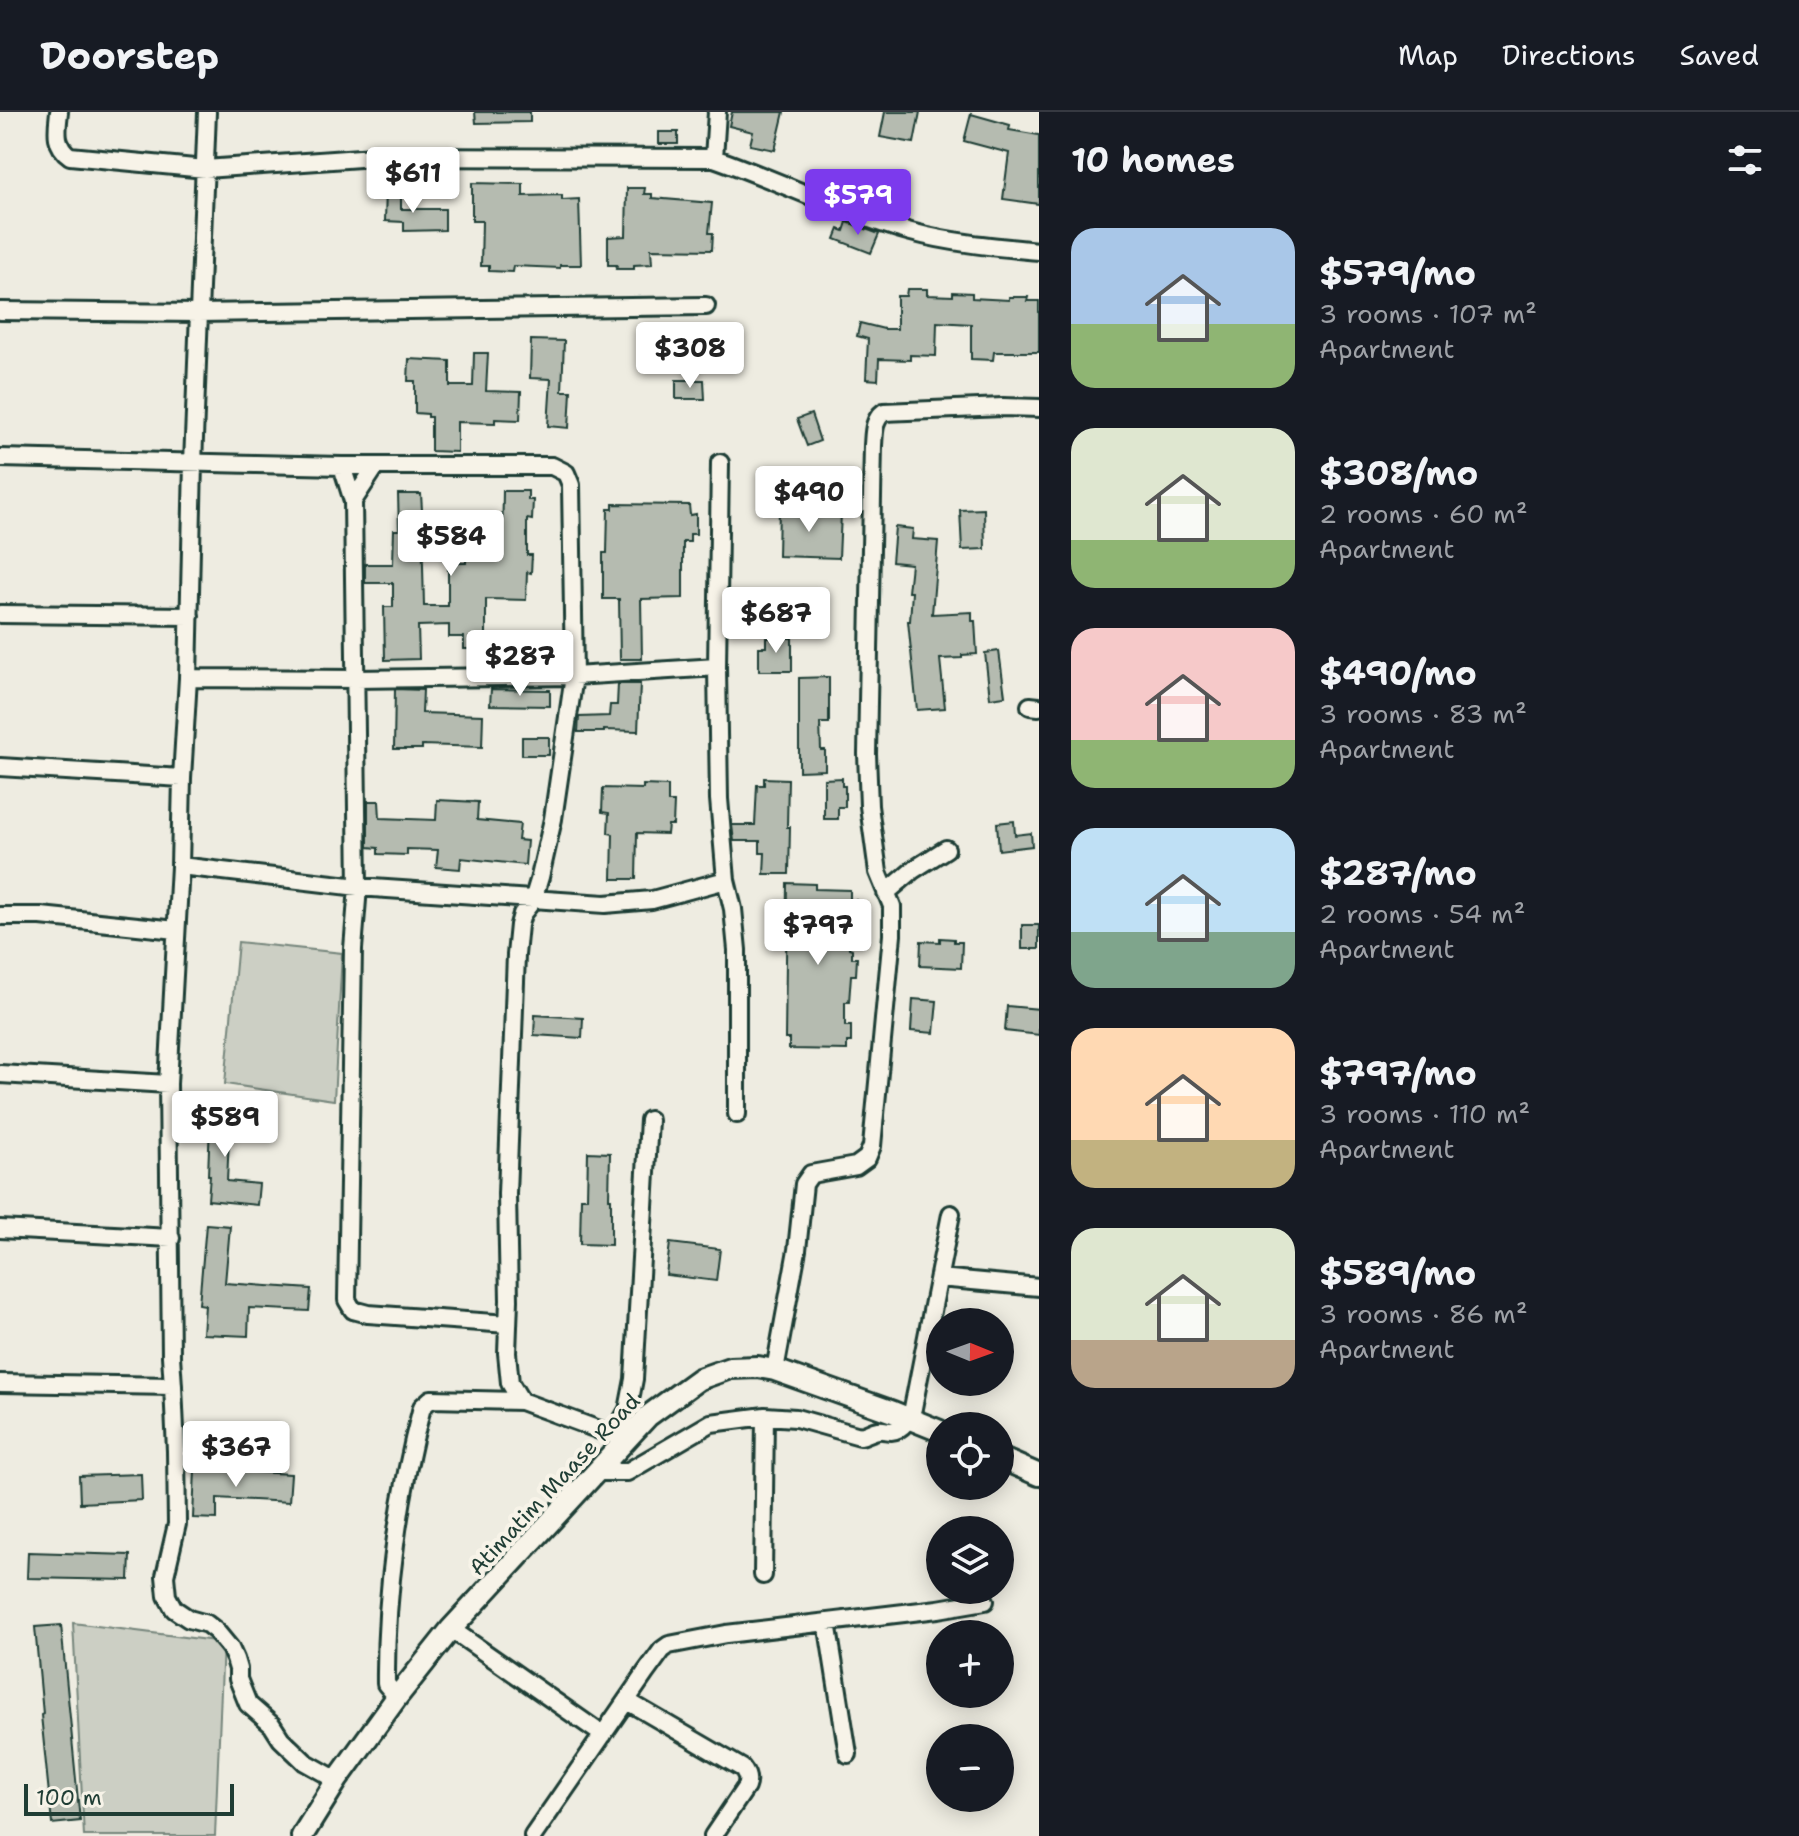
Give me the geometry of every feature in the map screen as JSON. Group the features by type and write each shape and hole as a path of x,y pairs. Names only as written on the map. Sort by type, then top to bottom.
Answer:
{"main road":[{"name":"Atimatim Maase Road","path":"302,1836 337,1780 451,1629 597,1472 621,1436 699,1379 730,1368 775,1370 926,1425"},
{"path":"1014,1464 1039,1475"}],"street":[{"path":"59,112 58,145 70,156 205,169 374,157 714,158 871,219 913,232 1039,251"},
{"path":"207,112 188,678 168,1084 171,1356 177,1524 165,1576 167,1596 174,1609 189,1619 207,1624 230,1648 248,1704 305,1762 337,1780"},
{"path":"714,158 717,112"},
{"path":"0,311 199,313 706,306"},
{"path":"775,1370 797,1250 804,1184 811,1174 856,1166 867,1158 872,1146 892,935 892,906 878,872 869,806 867,754 875,423 884,412 1039,408"},
{"path":"0,458 342,466 552,466 566,473 571,485 574,676 553,819 533,900 522,914 516,955 507,1194 507,1353 510,1383 521,1401"},
{"path":"720,463 719,799 726,880 733,909 737,950 737,1114"},
{"path":"342,466 353,501 358,887 353,949 347,1300 353,1310 368,1314 508,1324"},
{"path":"353,501 376,466"},
{"path":"0,614 190,616"},
{"path":"188,678 574,676 717,667"},
{"path":"0,767 182,778"},
{"path":"886,893 913,870 946,849"},
{"path":"180,866 358,887 605,904 638,902 726,880"},
{"path":"0,916 41,916 176,930"},
{"path":"0,1074 168,1084"},
{"path":"397,1697 386,1684 385,1650 397,1526 422,1407 431,1399 442,1398 521,1401 621,1436 634,1379 649,1120"},
{"path":"597,1472 627,1472 711,1423 765,1416 796,1418 860,1436 877,1430 895,1431 910,1418 951,1214"},
{"path":"0,1229 171,1238"},
{"path":"939,1278 1039,1287"},
{"path":"0,1383 173,1386"},
{"path":"763,1575 765,1416"},
{"path":"533,1836 646,1672 669,1645 726,1634 967,1604"},
{"path":"827,1622 848,1754"},
{"path":"451,1629 603,1735"},
{"path":"627,1701 742,1768 747,1774 746,1787 713,1836"}],"shaded area":[{"path":"238,942 342,953 334,1100 225,1084"},
{"path":"73,1623 223,1642 215,1836 84,1836"}],"building":[{"path":"475,112 530,112 530,122 476,123"},
{"path":"732,112 784,112 775,150 750,145 753,132 729,126"},
{"path":"885,112 920,112 914,143 880,137"},
{"path":"971,114 1010,125 1009,130 1039,135 1039,204 1003,199 1009,153 964,141"},
{"path":"659,132 678,132 678,144 659,144"},
{"path":"472,183 523,184 523,196 562,195 562,200 579,199 581,265 560,265 560,268 513,266 512,272 489,271 489,266 481,266 482,221 472,221"},
{"path":"627,188 645,188 644,194 652,194 652,198 712,203 709,233 713,233 712,250 651,249 652,264 634,265 634,269 616,269 617,265 608,265 608,237 626,236"},
{"path":"386,189 401,189 401,209 445,209 445,230 404,231 404,222 385,221"},
{"path":"847,222 879,234 871,253 835,239 839,229 844,231"},
{"path":"907,289 927,289 927,295 972,293 972,298 1009,300 1009,297 1028,297 1027,301 1039,301 1039,352 994,352 993,360 971,359 971,324 937,322 936,356 910,355 910,360 879,359 878,380 866,379 868,339 857,336 860,323 897,329 897,296 906,296"},
{"path":"531,340 564,341 562,391 571,391 569,428 548,426 551,379 530,378"},
{"path":"474,353 488,353 486,391 521,392 520,420 457,422 457,452 431,451 431,417 415,413 415,381 408,381 409,359 450,361 450,386 473,386"},
{"path":"676,380 704,380 705,399 676,399"},
{"path":"811,414 820,441 807,446 797,419"},
{"path":"503,491 528,491 528,500 533,500 532,520 527,519 527,555 532,555 531,573 527,572 526,600 486,599 486,638 478,638 478,649 464,649 464,637 449,637 449,625 418,626 419,659 385,660 384,607 393,607 393,583 365,583 365,564 393,564 394,530 399,530 398,494 421,494 422,510 430,511 430,526 422,526 424,606 448,606 448,563 466,563 466,554 497,554 497,545 502,545"},
{"path":"613,504 689,505 690,515 696,514 696,534 690,534 690,542 683,542 683,598 641,599 642,659 620,659 619,599 603,599 603,553 607,553 608,509 613,509"},
{"path":"779,508 841,513 839,558 778,556"},
{"path":"984,509 985,549 962,550 960,510"},
{"path":"895,527 913,529 912,539 938,541 932,614 972,612 972,621 975,621 977,654 940,659 945,708 917,710 908,621 912,592 908,592 911,564 892,562"},
{"path":"773,600 773,617 734,618 734,601"},
{"path":"766,638 792,638 792,671 759,671 759,647 766,647"},
{"path":"999,651 1005,696 990,698 985,653"},
{"path":"829,677 829,723 820,723 825,770 799,771 799,678"},
{"path":"618,684 640,684 638,731 578,732 579,717 609,716 610,705 617,705"},
{"path":"395,689 423,690 422,713 483,715 482,747 422,745 422,749 394,749"},
{"path":"491,689 550,690 550,706 490,705"},
{"path":"522,737 549,737 549,755 522,755"},
{"path":"764,778 788,779 789,874 764,874 765,853 760,853 760,841 734,841 732,825 755,825 757,785 764,785"},
{"path":"842,778 845,807 838,807 838,819 824,819 824,779"},
{"path":"643,785 668,786 668,802 674,802 673,825 668,825 667,834 637,833 636,879 612,879 613,834 608,833 609,813 602,812 603,788 643,789"},
{"path":"437,800 478,802 477,820 520,824 518,840 527,841 525,865 461,858 460,869 436,867 438,850 407,849 407,855 378,854 378,848 368,847 368,801 379,801 380,818 436,820"},
{"path":"1014,821 1015,835 1031,833 1032,846 999,850 997,823"},
{"path":"787,883 815,884 815,889 850,890 850,900 856,900 855,921 849,921 849,948 852,949 852,958 857,958 856,975 851,975 849,1002 845,1002 845,1026 851,1026 851,1042 847,1042 847,1050 789,1049 789,1039 785,1039"},
{"path":"1022,925 1039,925 1039,949 1022,949"},
{"path":"940,938 962,942 961,968 920,966 921,941 940,942"},
{"path":"913,999 937,1001 934,1033 911,1031"},
{"path":"1007,1006 1039,1009 1039,1035 1005,1031"},
{"path":"535,1015 583,1018 582,1038 534,1035"},
{"path":"211,1096 231,1096 227,1181 259,1184 257,1205 208,1200"},
{"path":"588,1152 610,1153 611,1245 580,1244 581,1198 587,1198"},
{"path":"206,1224 230,1226 225,1283 311,1289 309,1311 249,1308 248,1336 203,1334 205,1305 199,1304"},
{"path":"670,1243 720,1249 716,1281 666,1275"},
{"path":"195,1469 291,1474 289,1502 217,1498 217,1519 193,1518"},
{"path":"141,1474 142,1500 80,1503 79,1476"},
{"path":"28,1552 130,1555 129,1580 27,1578"},
{"path":"61,1625 80,1821 52,1824 35,1627"}]}
